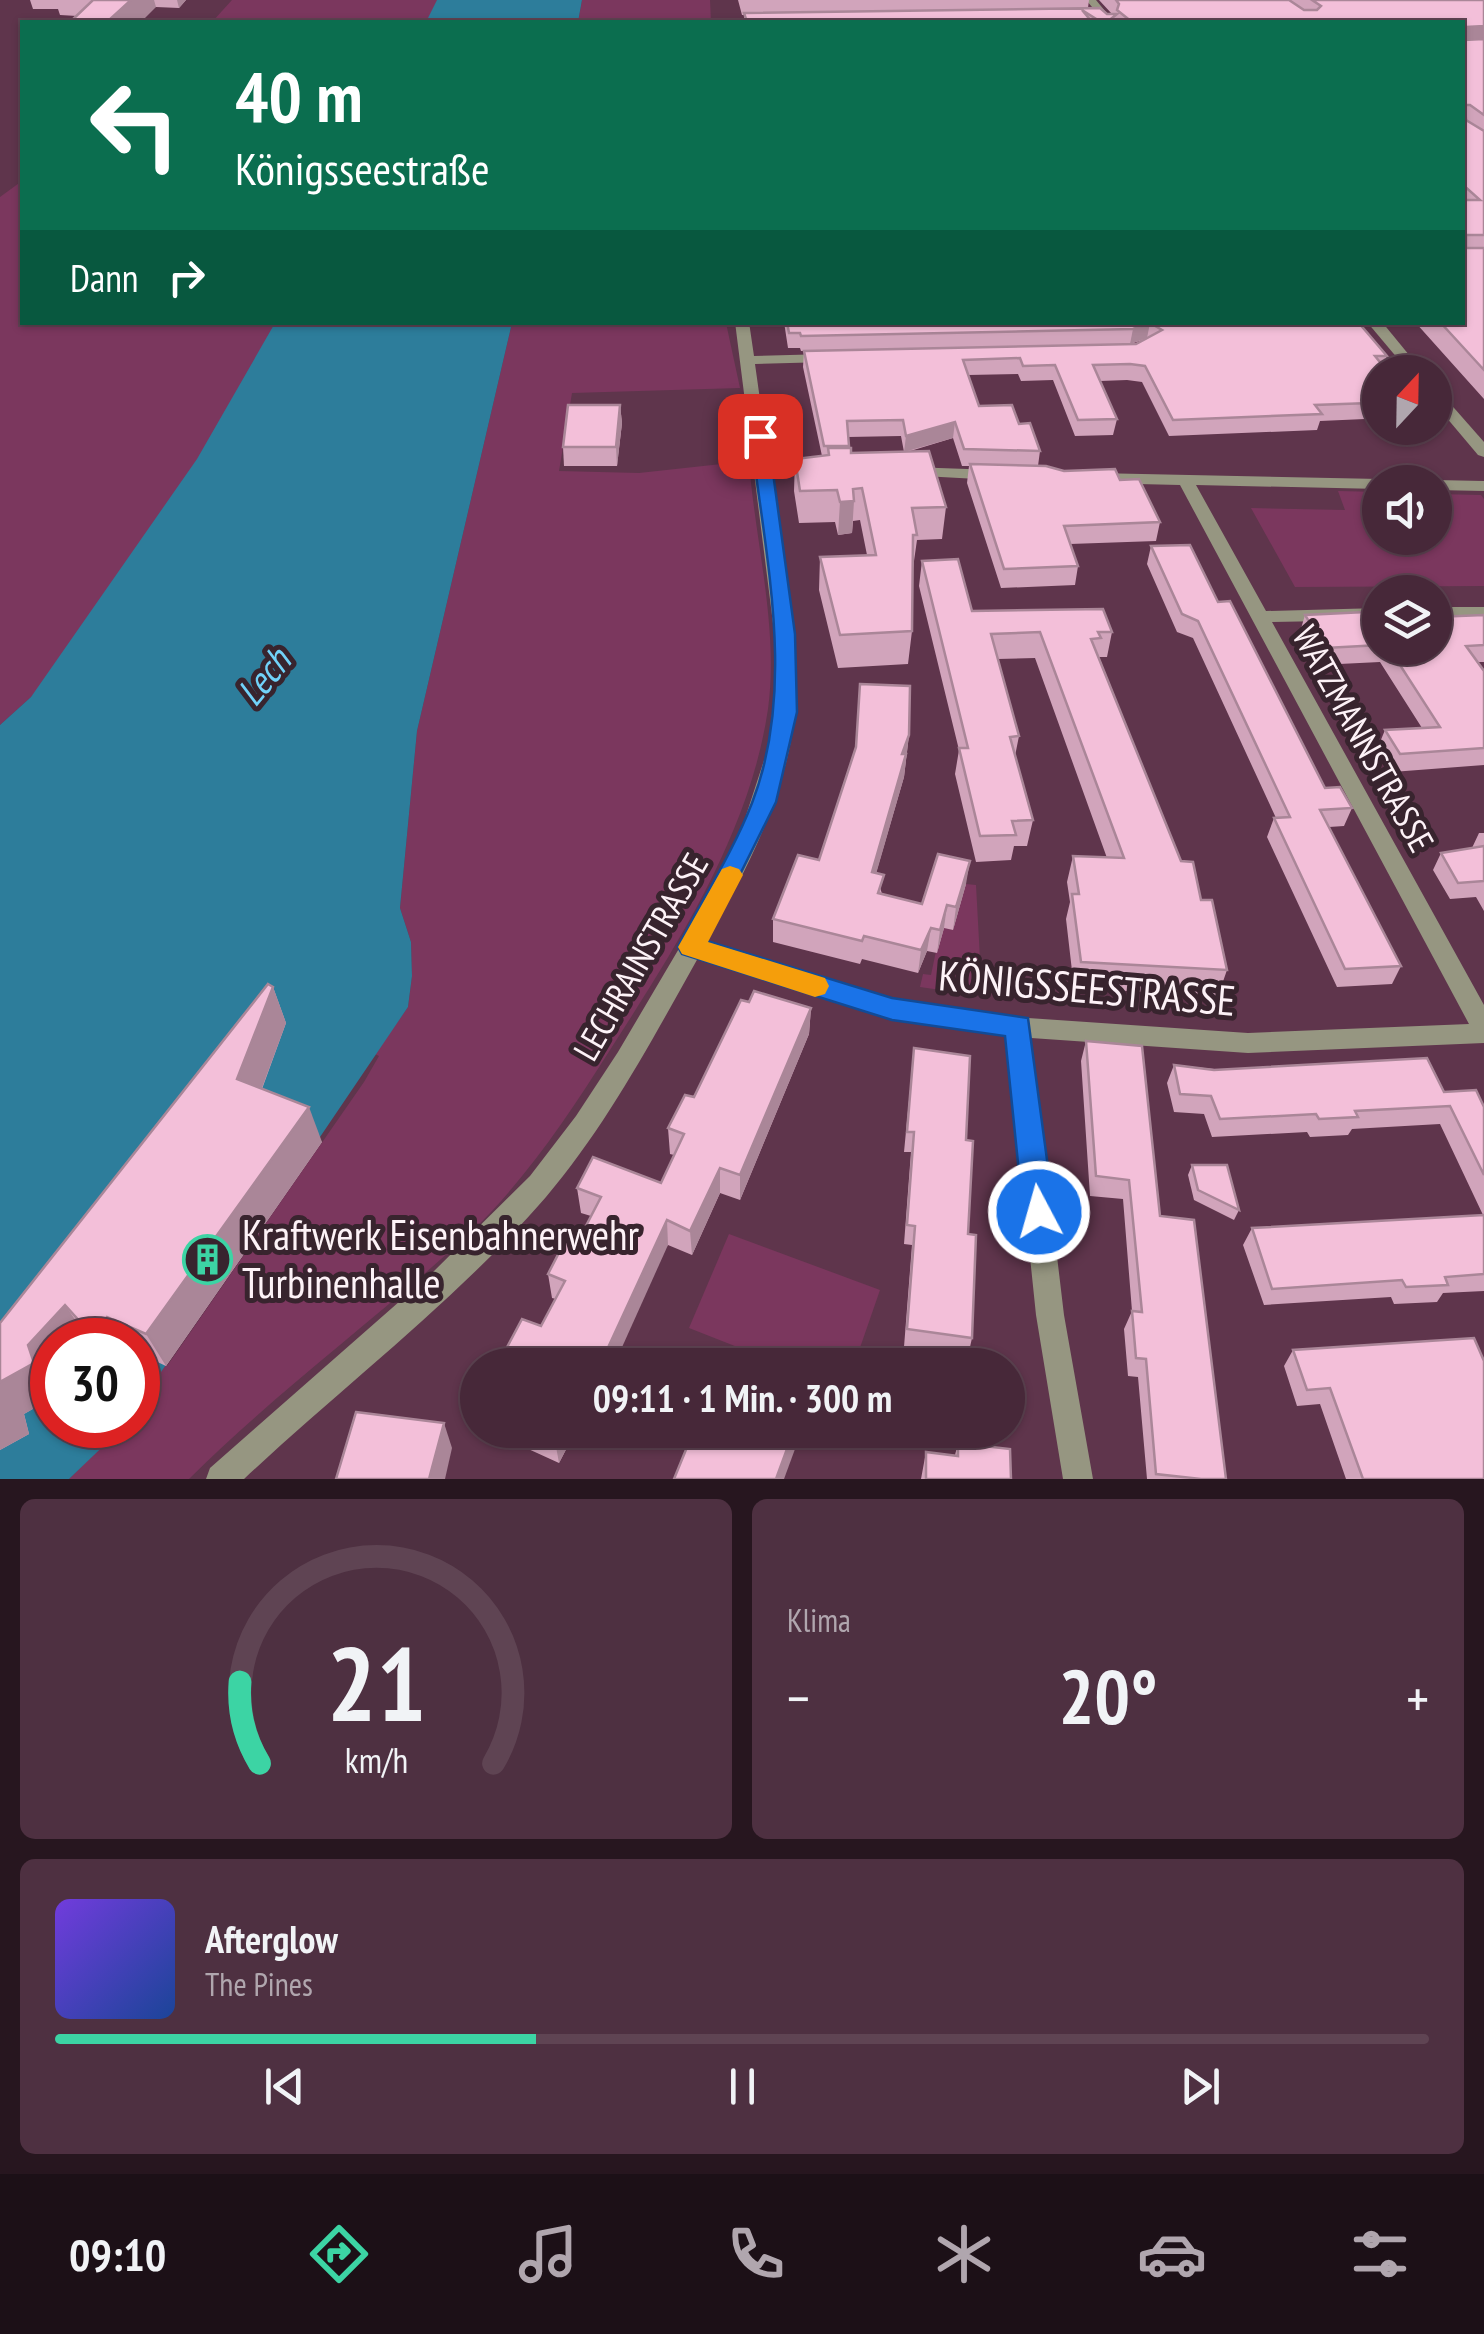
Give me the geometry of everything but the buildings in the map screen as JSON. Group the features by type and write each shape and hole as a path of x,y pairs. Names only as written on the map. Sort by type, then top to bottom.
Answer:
{"street":[{"path":"1091,0 1108,20"},
{"path":"1086,13 1102,13"},
{"path":"718,18 788,20"},
{"name":"LECHRAINSTRASSE","path":"221,1479 517,1210 562,1156 648,1024 692,947 764,802 786,712 786,649 743,325"},
{"path":"1377,325 1402,355"},
{"path":"749,360 848,358"},
{"path":"1452,414 1484,452"},
{"path":"764,468 839,470"},
{"path":"897,472 1012,476"},
{"path":"1070,477 1362,484"},
{"name":"WATZMANNSTRASSE","path":"1186,481 1484,1031"},
{"path":"1452,485 1484,486"},
{"path":"1452,613 1484,612"},
{"path":"1260,616 1362,614"},
{"name":"KÖNIGSSEESTRASSE","path":"692,947 892,1009 1018,1026 1242,1043 1484,1031"},
{"path":"1018,1026 1050,1315 1078,1479"}],"shaded area":[{"path":"232,0 440,0 431,20 214,20"},
{"path":"582,0 710,0 711,20 578,20"},
{"path":"20,182 20,325 291,325 204,497 31,697 0,725 0,197"},
{"path":"512,325 726,325 740,388 572,393 559,471 639,473 749,461 771,647 768,709 745,800 728,844 684,930 547,1144 473,1230 189,1479 69,1479 100,1448 160,1448 160,1368 167,1366 364,1082 379,1056 375,1054 408,1007 411,942 400,908 417,731"},
{"path":"1338,491 1362,492 1362,555 1452,555 1452,494 1481,495 1484,586 1452,586 1452,575 1362,575 1362,587 1295,587 1251,508 1345,510"},
{"path":"966,884 976,885 982,996 920,987 923,974 931,975 941,927 953,930"},
{"path":"729,1234 880,1290 860,1348 740,1348 689,1328"}],"water":[{"path":"437,0 582,0 578,20 427,20"},
{"name":"Lech","path":"274,325 512,325 417,731 400,908 411,942 408,1007 160,1373 160,1318 30,1318 30,1448 101,1448 69,1479 0,1479 0,725 31,697 197,459"}],"slow traffic":[{"path":"730,875 692,947 815,986"}],"place":[{"name":"Kraftwerk Eisenbahnerwehr Turbinenhalle","path":"207,1259"}],"route":[{"path":"760,436 788,663 786,712 764,802 692,947 892,1009 1018,1026 1039,1212"}]}
